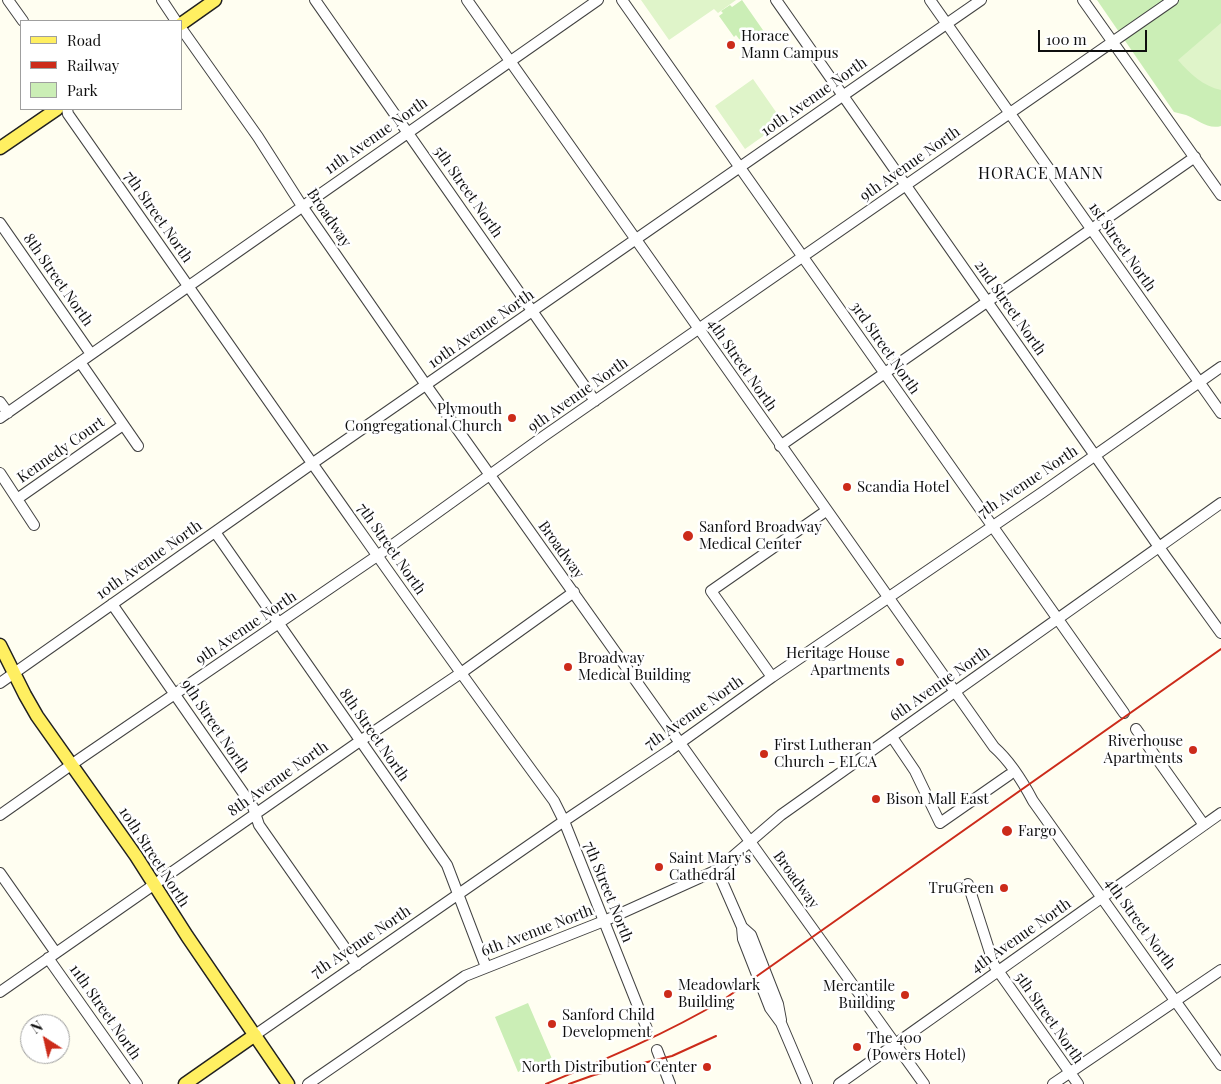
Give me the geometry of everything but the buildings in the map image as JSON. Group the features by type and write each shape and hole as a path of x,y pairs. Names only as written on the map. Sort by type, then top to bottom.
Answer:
{"main road":[{"path":"182,23 215,0"},
{"path":"0,148 56,110"},
{"name":"10th Street North","path":"0,645 25,695 38,716 136,856 187,936 288,1084"},
{"name":"7th Avenue North","path":"185,1084 255,1035"}],"street":[{"path":"8,0 22,20"},
{"path":"162,0 175,20"},
{"name":"5th Street North","path":"315,0 595,401"},
{"name":"4th Street North","path":"468,0 780,446 955,693 994,747 1003,755 1034,802 1221,1065"},
{"name":"11th Avenue North","path":"4,415 598,0"},
{"name":"3rd Street North","path":"622,0 1124,713"},
{"name":"2nd Street North","path":"776,0 1221,633"},
{"name":"1st Street North","path":"930,0 1221,413"},
{"name":"10th Avenue North","path":"0,684 313,463 981,0"},
{"path":"1083,0 1221,195"},
{"name":"9th Avenue North","path":"0,816 377,556 698,329 1173,0"},
{"name":"Broadway","path":"182,29 258,137 302,206 426,386 924,1084"},
{"name":"7th Street North","path":"67,110 377,556 554,802 564,821 647,1029"},
{"path":"780,446 1194,157"},
{"name":"8th Street North","path":"0,223 91,354"},
{"path":"80,362 138,446"},
{"name":"7th Avenue North","path":"255,1035 1221,367"},
{"path":"0,402 4,415"},
{"name":"Kennedy Court","path":"17,499 123,425"},
{"path":"0,474 34,526"},
{"name":"6th Avenue North","path":"308,1084 465,976 604,922 717,870 786,811 1221,504"},
{"path":"772,678 710,591 826,511"},
{"name":"8th Street North","path":"215,532 447,865 486,967"},
{"name":"8th Avenue North","path":"0,992 254,814 461,673 574,592"},
{"name":"9th Street North","path":"112,604 253,807 259,825 357,965"},
{"path":"1136,730 1204,825"},
{"path":"892,737 915,772 940,823 1009,775"},
{"name":"4th Street North","path":"994,747 998,758 1009,775 1021,791 1034,802"},
{"name":"4th Avenue North","path":"838,1084 1221,813"},
{"path":"717,870 742,927 742,939 770,1008 781,1023 807,1084"},
{"name":"11th Street North","path":"0,873 137,1084"},
{"name":"5th Street North","path":"968,884 992,961 1078,1084"},
{"path":"1053,1084 1221,970"},
{"path":"657,1050 670,1084"}],"green space":[{"path":"641,0 736,0 718,13 714,9 669,40"},
{"path":"742,0 765,33 750,43 747,40 742,43 736,35 734,37 719,16 723,13 721,11 730,5 732,7"},
{"path":"1097,0 1221,0 1221,126 1212,127 1186,115 1174,112"},
{"path":"1221,23 1221,90 1208,86 1197,79 1178,60"},
{"path":"753,79 783,122 745,149 715,106"},
{"path":"528,1003 552,1059 518,1072 495,1017"}],"railway":[{"path":"546,1084 658,1035 723,1000 1221,649"},
{"path":"569,1084 594,1075 672,1056 716,1036"}],"place":[{"name":"Horace Mann Campus","path":"731,45"},
{"name":"Plymouth Congregational Church","path":"512,418"},
{"name":"Scandia Hotel","path":"847,487"},
{"name":"Sanford Broadway Medical Center","path":"688,536"},
{"name":"Heritage House Apartments","path":"900,662"},
{"name":"Broadway Medical Building","path":"568,667"},
{"name":"Riverhouse Apartments","path":"1193,750"},
{"name":"First Lutheran Church - ELCA","path":"764,754"},
{"name":"Bison Mall East","path":"876,799"},
{"name":"Fargo","path":"1007,831"},
{"name":"Saint Mary's Cathedral","path":"659,867"},
{"name":"TruGreen","path":"1004,888"},
{"name":"Meadowlark Building","path":"668,994"},
{"name":"Mercantile Building","path":"905,995"},
{"name":"Sanford Child Development","path":"552,1024"},
{"name":"The 400 (Powers Hotel)","path":"857,1047"},
{"name":"North Distribution Center","path":"707,1067"}],"district":[{"name":"HORACE MANN","path":"1041,174"}]}
